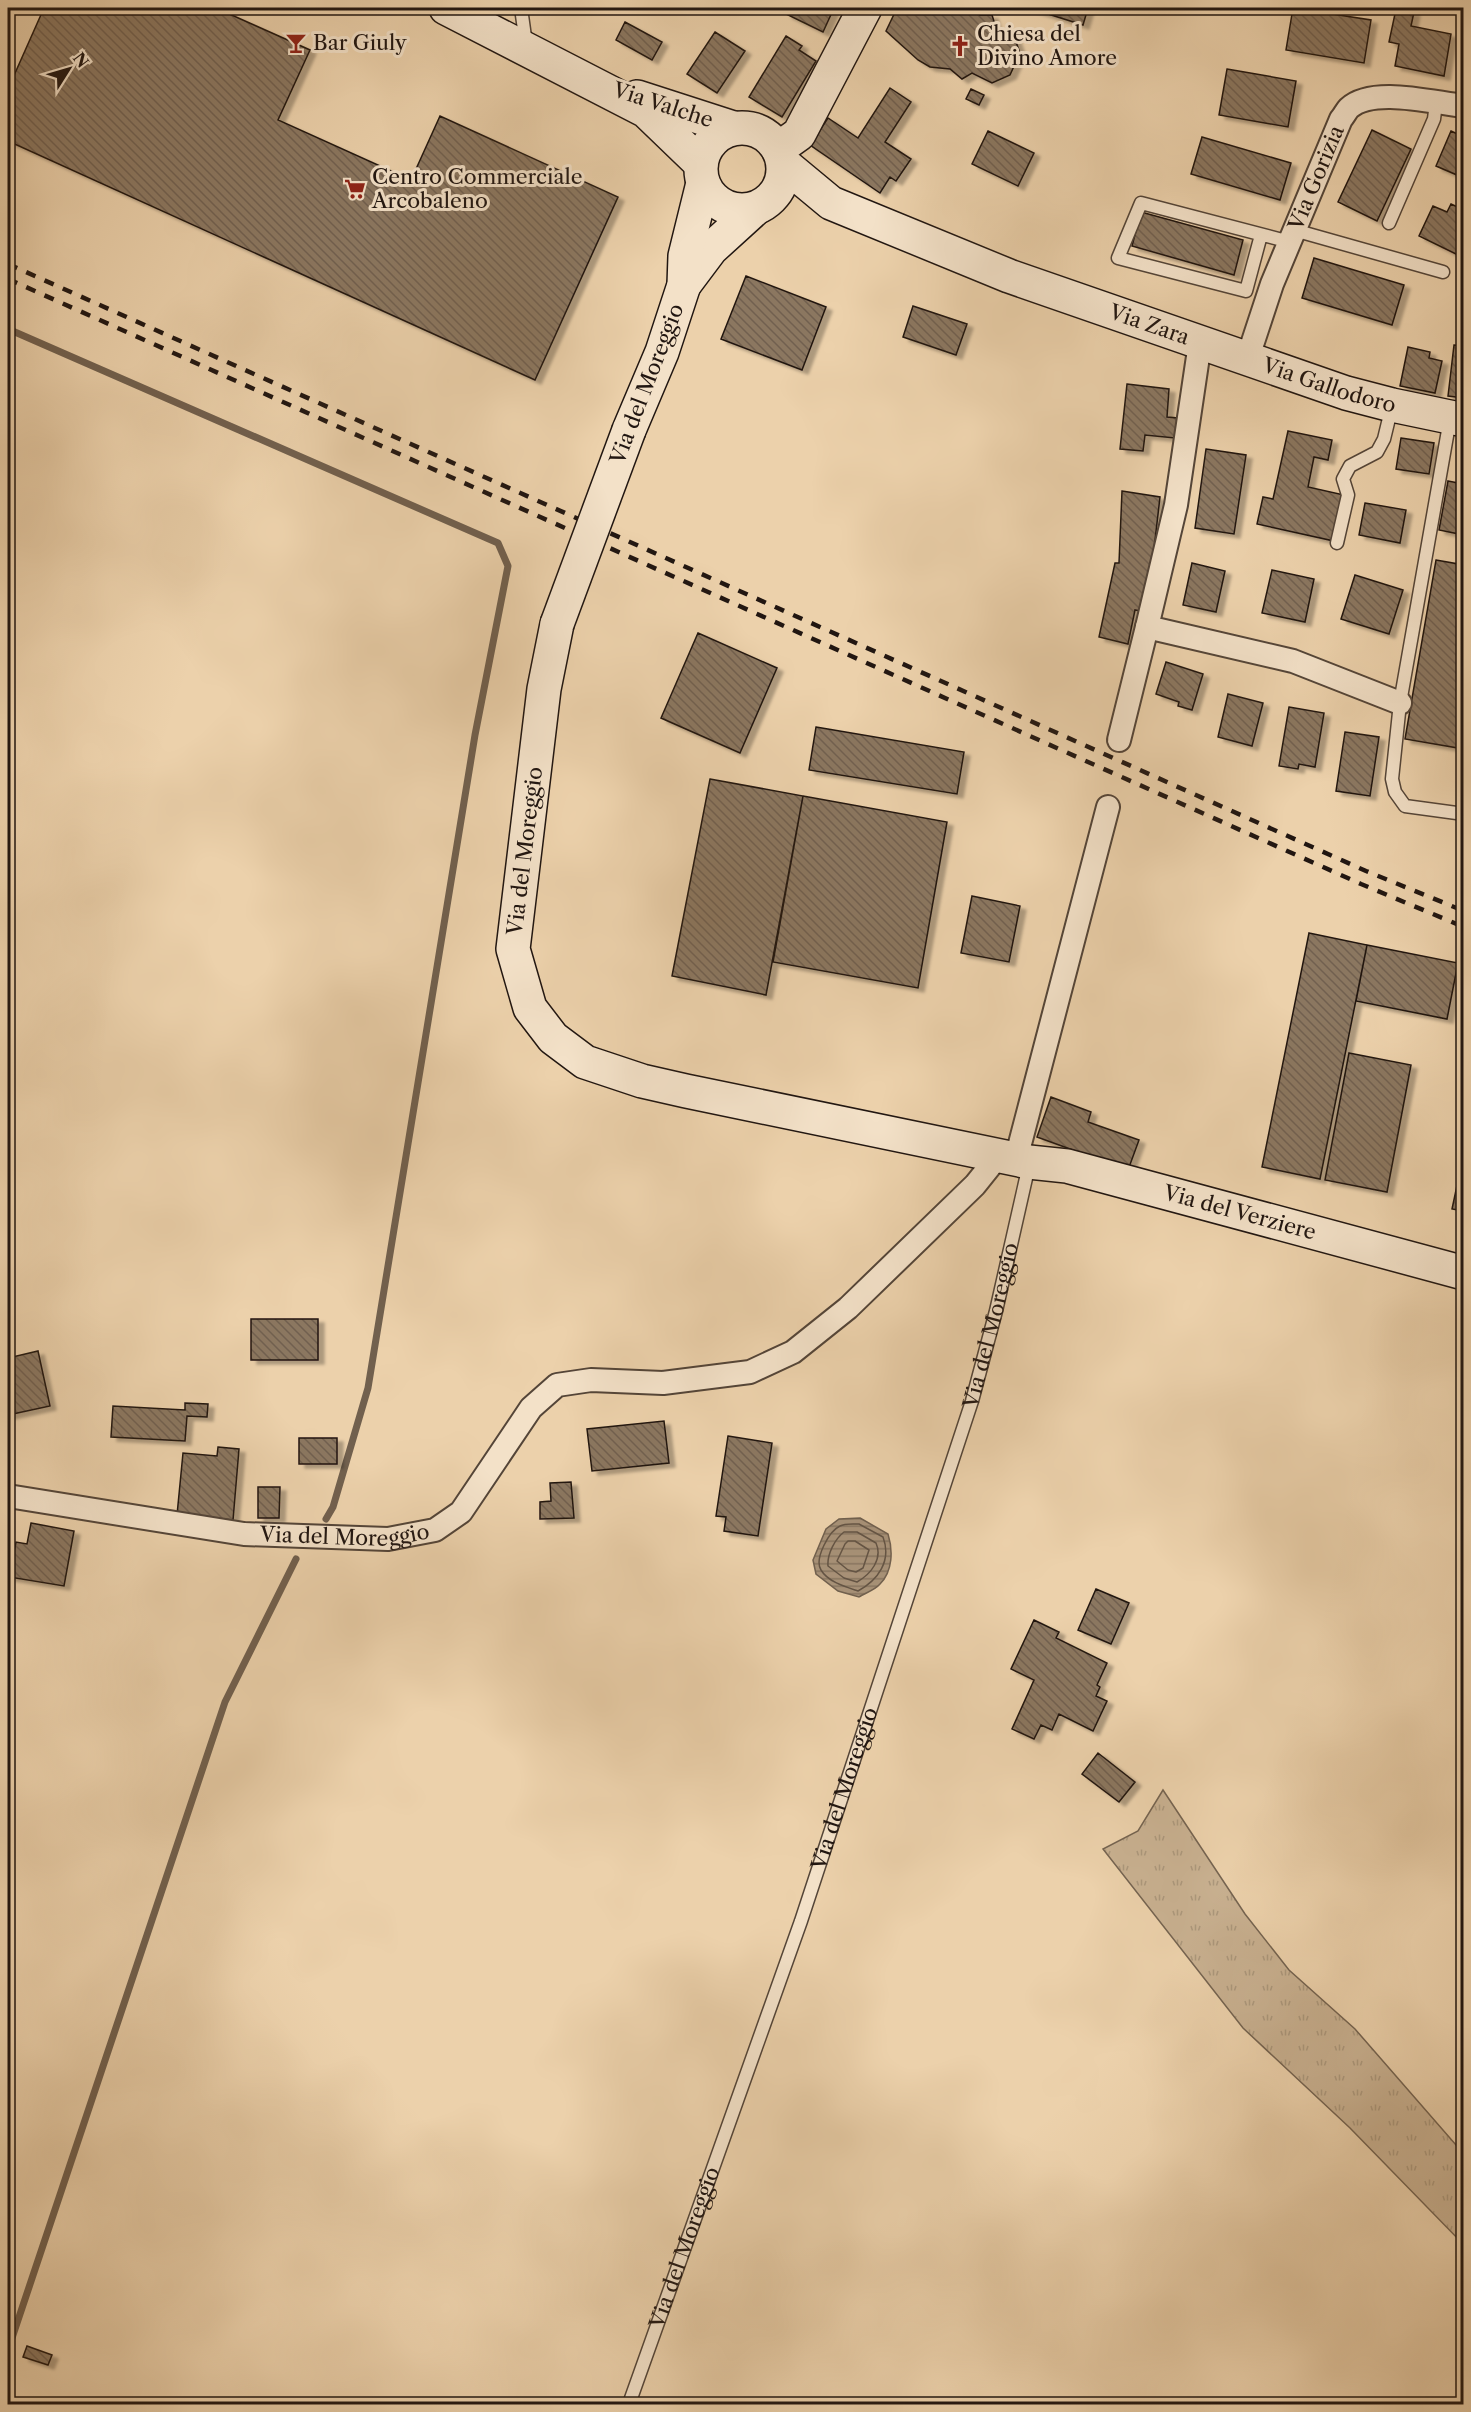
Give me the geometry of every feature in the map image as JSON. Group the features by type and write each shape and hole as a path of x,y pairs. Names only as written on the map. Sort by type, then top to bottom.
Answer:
{"street":[{"name":"Via Valche","path":"446,8 646,111 702,173"},
{"path":"781,156 799,134 864,8"},
{"name":"Via Valche","path":"592,82 733,128"},
{"name":"Via Gorizia","path":"1247,360 1272,284 1341,119 1350,107 1367,99 1383,96 1464,106"},
{"path":"733,128 757,130 773,141 781,156 781,183 763,204 744,210 724,206 708,193 702,173 705,149 710,142 724,132 733,128"},
{"name":"Via Zara","path":"781,156 831,202 1009,276 1200,343 1176,505 1119,740"},
{"name":"Via del Moreggio","path":"702,173 685,256 684,285 662,352 629,430 557,624 544,689 513,949 530,1008 553,1038 585,1062 642,1082 1015,1159"},
{"name":"Via Zara","path":"763,204 831,202"},
{"name":"Via del Moreggio","path":"684,285 711,249 763,204"},
{"name":"Via Gallodoro","path":"1200,343 1346,393 1457,419"},
{"path":"1147,627 1293,661 1400,704"},
{"name":"Via del Moreggio","path":"8,1496 244,1534 388,1539 435,1530 461,1512 531,1407 557,1385 591,1380 663,1383 750,1372 793,1352 848,1308 975,1185 1015,1159 1108,807"},
{"name":"Via del Verziere","path":"1015,1159 1067,1166 1464,1273"}],"lane":[{"path":"521,8 526,48"},
{"path":"1389,223 1434,119 1436,103"},
{"path":"1261,235 1246,291 1118,258 1141,203 1261,235 1292,236 1443,272"},
{"path":"1337,543 1348,495 1343,479 1350,466 1377,452 1384,439 1392,405"},
{"path":"1457,419 1400,704 1392,779 1395,792 1405,806 1464,814"},
{"name":"Via del Moreggio","path":"629,2404 801,1921 972,1401 996,1311 1015,1159"}],"green space":[{"path":"1163,1790 1245,1914 1289,1970 1355,2029 1463,2153 1463,2244 1350,2128 1243,2028 1103,1849 1138,1831"}],"water":[{"path":"860,1518 888,1534 891,1553 890,1567 884,1579 875,1588 859,1597 838,1591 816,1574 813,1560 826,1529 839,1519"}],"building":[{"name":"Centro Commerciale Arcobaleno","path":"44,8 216,8 310,50 278,120 411,180 440,116 618,197 535,380 8,141 8,89"},
{"path":"790,8 834,8 823,32 786,14"},
{"name":"Chiesa del Divino Amore","path":"897,8 971,8 980,15 992,15 997,31 1015,39 1020,53 1010,75 992,83 972,73 962,79 950,69 930,67 918,60 886,31"},
{"path":"1029,8 1088,8 1083,25"},
{"path":"1293,8 1371,20 1364,63 1286,50"},
{"path":"1396,9 1414,12 1411,26 1451,34 1444,76 1395,66 1399,44 1389,42"},
{"path":"625,22 662,42 652,60 616,40"},
{"path":"715,32 745,51 717,93 687,74"},
{"path":"786,36 802,46 799,50 816,61 782,117 749,97"},
{"path":"1227,69 1296,81 1288,127 1219,115"},
{"path":"890,88 911,102 885,142 911,159 896,181 890,177 880,193 810,145 828,118 858,138"},
{"path":"971,89 984,95 979,105 966,99"},
{"path":"1372,130 1411,149 1377,221 1338,202"},
{"path":"988,131 1034,153 1018,186 972,164"},
{"path":"1451,131 1464,137 1464,178 1436,166"},
{"path":"1202,137 1291,163 1280,200 1191,174"},
{"path":"1451,204 1464,210 1464,244 1458,255 1419,236 1433,206 1447,212"},
{"path":"1141,212 1243,240 1234,275 1132,246"},
{"path":"1314,258 1404,285 1392,325 1302,298"},
{"path":"746,276 826,307 802,370 721,339"},
{"path":"913,306 967,324 956,355 903,337"},
{"path":"1454,345 1464,346 1464,398 1448,396"},
{"path":"1408,347 1430,352 1429,358 1442,361 1435,393 1400,386"},
{"path":"1127,384 1169,389 1167,417 1178,418 1175,438 1145,435 1143,451 1120,449"},
{"path":"1288,431 1332,440 1328,460 1314,457 1308,487 1344,495 1334,541 1257,524 1263,497 1273,499"},
{"path":"1401,438 1434,443 1429,474 1396,469"},
{"path":"1206,449 1246,455 1234,534 1195,528"},
{"path":"1448,481 1464,484 1464,535 1439,530"},
{"path":"1122,491 1160,497 1152,566 1140,611 1135,610 1128,644 1099,637 1115,563 1119,563"},
{"path":"1365,503 1406,510 1400,543 1359,535"},
{"path":"1436,560 1464,565 1464,749 1405,739"},
{"path":"1192,563 1225,571 1216,612 1183,605"},
{"path":"1272,570 1314,579 1305,622 1262,613"},
{"path":"1355,575 1403,590 1389,634 1341,619"},
{"path":"698,633 777,668 740,753 661,718"},
{"path":"1166,662 1203,674 1192,710 1178,706 1179,702 1156,694"},
{"path":"1228,694 1263,703 1252,746 1218,737"},
{"path":"1289,707 1324,713 1315,767 1299,764 1298,769 1279,766"},
{"path":"816,727 964,752 957,794 809,770"},
{"path":"1345,732 1379,737 1370,796 1336,791"},
{"path":"710,779 803,796 766,995 672,976"},
{"path":"803,796 947,822 918,988 773,962"},
{"path":"972,896 1020,906 1009,962 961,953"},
{"path":"1309,933 1367,945 1320,1179 1262,1167"},
{"path":"1367,945 1458,963 1447,1019 1356,1001"},
{"path":"1349,1053 1411,1065 1387,1192 1325,1180"},
{"path":"1051,1097 1091,1112 1088,1122 1139,1140 1128,1170 1037,1137"},
{"path":"1464,1153 1464,1211 1452,1209"},
{"path":"251,1319 318,1319 318,1360 251,1360"},
{"path":"38,1351 50,1406 8,1415 8,1358"},
{"path":"185,1403 208,1404 207,1417 187,1416 185,1441 111,1437 113,1406 185,1410"},
{"path":"664,1421 669,1463 592,1471 587,1429"},
{"path":"728,1436 772,1443 758,1536 724,1531 726,1517 716,1516"},
{"path":"299,1438 337,1438 337,1464 299,1464"},
{"path":"218,1447 239,1449 233,1520 177,1515 183,1453 217,1456"},
{"path":"571,1482 574,1518 540,1519 540,1502 551,1501 550,1483"},
{"path":"258,1487 280,1487 279,1518 258,1518"},
{"path":"31,1523 74,1531 64,1586 9,1577 16,1542 27,1544"},
{"path":"1096,1589 1129,1603 1111,1644 1078,1630"},
{"path":"1034,1620 1059,1632 1056,1638 1107,1663 1097,1685 1100,1687 1096,1696 1107,1701 1093,1731 1059,1714 1052,1730 1041,1725 1034,1739 1012,1729 1034,1680 1011,1669"},
{"path":"1098,1753 1135,1782 1119,1802 1082,1774"},
{"path":"27,2346 52,2355 48,2365 23,2357"}],"waterway":[{"path":"8,329 498,543 508,566 475,735 368,1388 333,1507 326,1519"},
{"path":"8,2350 225,1702 296,1559"}],"railway":[{"path":"8,264 1366,871 1464,911"},
{"path":"8,279 1361,884 1464,927"}],"place":[{"name":"Bar Giuly","path":"296,43"},
{"name":"Chiesa del Divino Amore","path":"960,46"},
{"name":"Centro Commerciale Arcobaleno","path":"355,189"}]}
